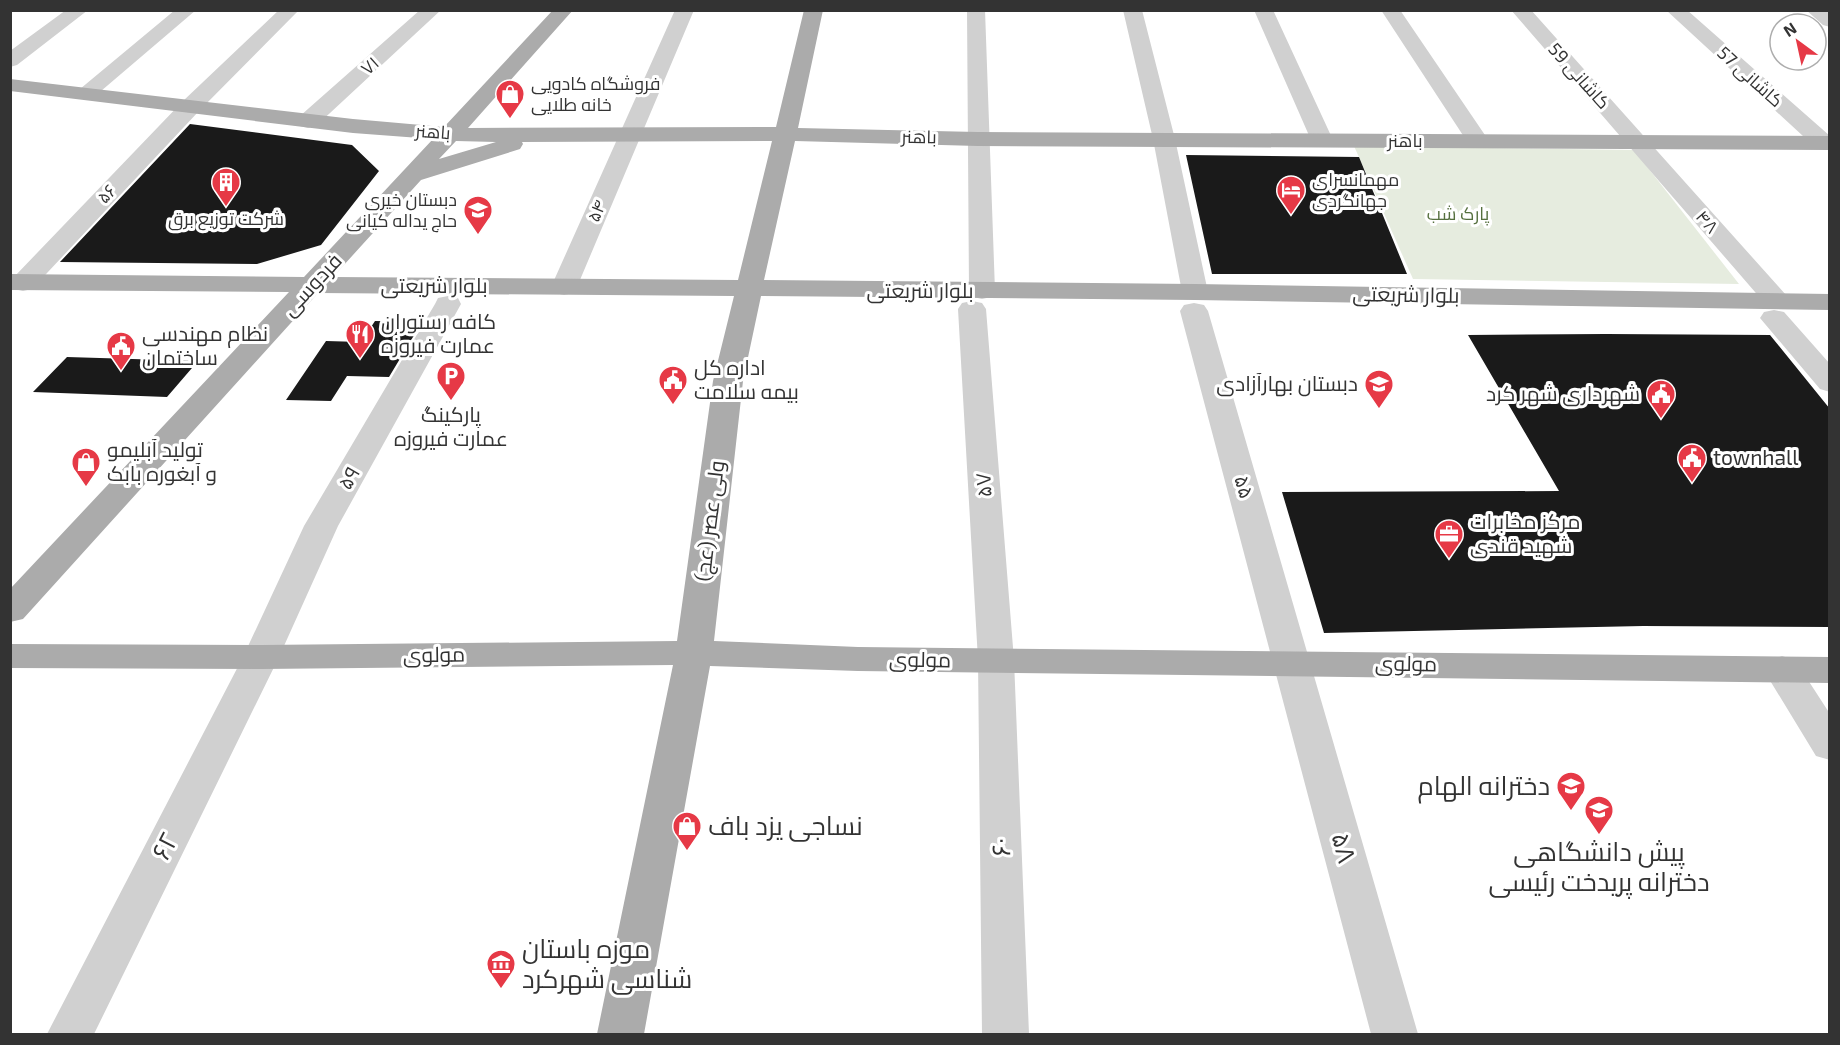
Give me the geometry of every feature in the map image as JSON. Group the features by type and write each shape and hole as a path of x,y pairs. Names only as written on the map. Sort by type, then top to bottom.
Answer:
{"main road":[{"name":"فردوسی","path":"10,611 564,10"},
{"name":"ولی عصر (عج)","path":"620,1035 694,653 728,381 814,10"},
{"name":"باهنر","path":"10,85 352,126 452,134 539,136 787,134 978,139 1827,143"},
{"path":"352,126 387,125 435,117 481,102 483,114 494,124 508,131 539,136"},
{"path":"352,126 398,147 410,159 414,167 413,175 539,136"},
{"path":"228,284 290,270 340,254 351,272 376,286"},
{"name":"بلوار شریعتی","path":"15,288 228,284 303,294 376,286 564,287 747,298"},
{"name":"بلوار شریعتی","path":"15,288 303,294 448,304 747,298 1195,302 1776,310 1830,319"},
{"name":"بلوار شریعتی","path":"1776,310 1830,302"},
{"name":"مولوی","path":"10,656 261,657 694,653 858,659 1293,662 1830,670"}],"street":[{"path":"10,61 78,10"},
{"path":"87,93 187,10"},
{"name":"۵۶","path":"15,288 191,106 290,10"},
{"name":"۷۱","path":"308,121 432,10"},
{"name":"۵۴","path":"564,287 685,10"},
{"name":"۵۷","path":"976,10 977,300 996,660"},
{"name":"۵۵","path":"1132,10 1164,139 1195,302 1293,662"},
{"path":"1263,10 1322,140"},
{"path":"1390,10 1478,141"},
{"name":"کاشانی 59","path":"1520,10 1637,142"},
{"name":"کاشانی 57","path":"1675,10 1827,143"},
{"path":"1815,10 1830,21"},
{"name":"۴۸","path":"1637,142 1776,310 1830,383"},
{"name":"۵۹","path":"261,657 321,526 448,304"},
{"name":"۶۲","path":"70,1035 261,657"},
{"name":"۶۰","path":"996,660 1006,1035"},
{"name":"۵۸","path":"1293,662 1395,1035"},
{"path":"1782,669 1830,746"}],"green space":[{"name":"پارک شب","path":"1354,146 1634,150 1739,284 1413,279"}],"building":[{"name":"شرکت توزیع برق","path":"190,124 352,145 379,171 321,245 257,264 60,262"},
{"name":"مهمانسرای جهانگردی","path":"1186,155 1359,157 1407,274 1212,274"},
{"name":"کافه رستوران عمارت فیروزه","path":"375,321 422,322 389,377 347,376 331,401 286,400 326,341 361,342"},
{"path":"1468,335 1770,335 1830,409 1830,627 1643,626 1324,633 1282,492 1559,491"},
{"name":"نظام مهندسی ساختمان","path":"67,357 198,361 167,397 33,392"}],"place":[{"name":"فروشگاه کادویی خانه طلایی","path":"510,120"},
{"name":"شرکت توزیع برق","path":"226,208"},
{"name":"مهمانسرای جهانگردی","path":"1291,216"},
{"name":"دبستان خیری حاج یداله کیانی","path":"478,236"},
{"name":"کافه رستوران عمارت فیروزه","path":"360,360"},
{"name":"نظام مهندسی ساختمان","path":"121,372"},
{"name":"پارکینگ عمارت فیروزه","path":"451,402"},
{"name":"اداره کل بیمه سلامت","path":"673,406"},
{"name":"دبستان بهارآزادی","path":"1379,410"},
{"name":"شهرداری شهر کرد","path":"1661,420"},
{"name":"townhall","path":"1692,484"},
{"name":"تولید آبلیمو و آبغوره بابک","path":"86,488"},
{"name":"مرکز مخابرات شهید قندی","path":"1449,560"},
{"name":"دخترانه الهام","path":"1571,812"},
{"name":"پیش دانشگاهی دخترانه پریدخت رئیسی","path":"1599,836"},
{"name":"نساجی یزد باف","path":"687,852"},
{"name":"موزه باستان شناسی شهرکرد","path":"501,990"}]}
